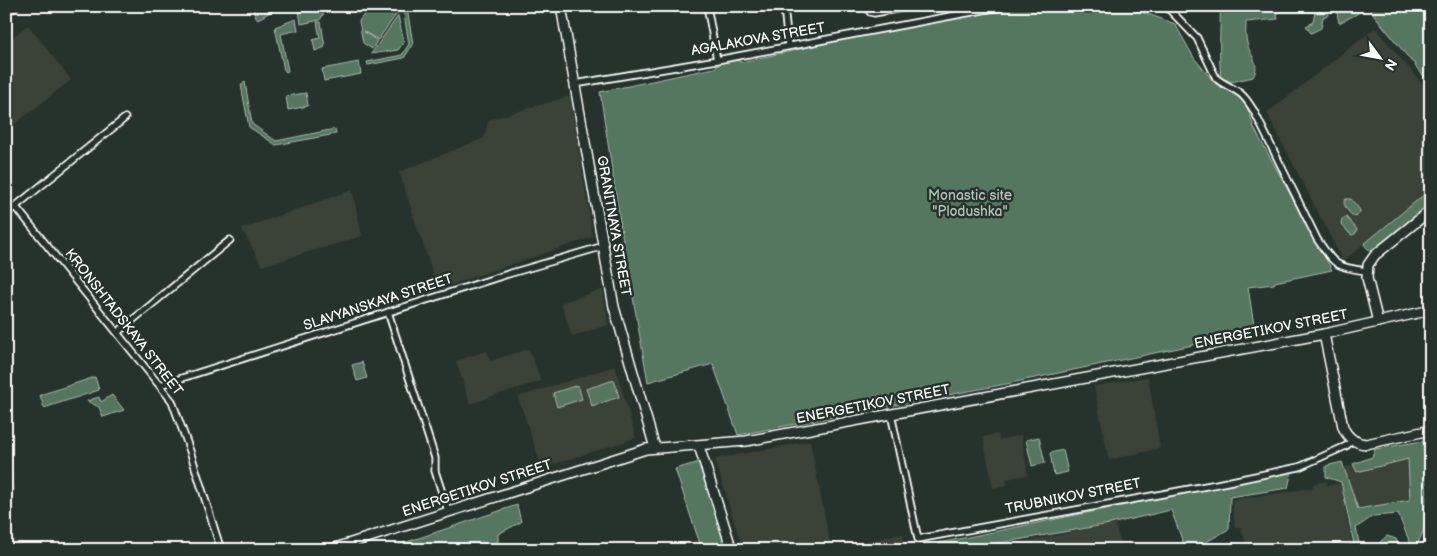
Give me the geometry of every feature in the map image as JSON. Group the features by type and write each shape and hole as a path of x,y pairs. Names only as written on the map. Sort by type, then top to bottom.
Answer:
{"street":[{"path":"6,9 10,6"},
{"name":"GRANITNAYA STREET","path":"561,6 614,307 655,448"},
{"path":"707,6 717,60"},
{"path":"784,6 788,46"},
{"path":"868,9 874,13 914,6"},
{"name":"AGALAKOVA STREET","path":"575,84 717,60 1004,6"},
{"path":"1166,6 1197,38 1216,78 1247,100 1328,256 1339,266 1352,270 1366,271"},
{"path":"6,214 125,118"},
{"name":"KRONSHTADSKAYA STREET","path":"16,206 118,332 174,405 220,550"},
{"path":"1378,322 1366,271 1370,260 1431,210"},
{"path":"118,332 230,240"},
{"name":"SLAVYANSKAYA STREET","path":"160,385 508,274 604,246"},
{"name":"ENERGETIKOV STREET","path":"329,550 548,479 655,448 746,441 1324,334 1431,310"},
{"path":"388,312 435,458 435,471 448,511"},
{"path":"1324,334 1343,427 1353,440 1366,444 1431,430"},
{"name":"TRUBNIKOV STREET","path":"891,414 918,539 1299,467 1346,446 1353,440"},
{"path":"699,446 732,550"}],"shaded area":[{"path":"28,25 71,80 6,131 6,42"},
{"path":"1375,28 1431,94 1431,189 1343,261 1267,113"},
{"path":"570,96 593,237 438,289 399,172 484,138 489,120"},
{"path":"352,190 362,236 262,266 242,229"},
{"path":"603,289 608,325 572,336 561,303"},
{"path":"529,349 541,381 470,404 456,361 487,351 490,361"},
{"path":"615,366 636,438 542,468 518,397"},
{"path":"1148,377 1160,448 1109,460 1094,386"},
{"path":"998,434 999,440 1021,435 1028,475 1006,479 1007,485 993,488 983,437"},
{"path":"810,441 831,548 903,534 904,544 930,543 932,550 743,550 715,459"},
{"path":"1408,455 1413,504 1353,512 1341,468"},
{"path":"6,459 16,490 6,498"},
{"path":"1326,481 1327,485 1341,483 1352,545 1322,550 1248,550 1241,527 1235,527 1232,500 1312,488 1314,484"},
{"path":"1114,523 1123,550 977,550 1059,535"},
{"path":"6,531 21,546 21,550 6,550"}],"green space":[{"path":"262,6 281,6 258,19 253,10"},
{"path":"310,6 328,6 320,20 301,24 299,10"},
{"path":"345,6 378,6 381,10 397,7 398,12 378,40 363,31 377,41 372,49 363,43 359,21 367,11 356,13"},
{"name":"Monastic site \"Plodushka\"","path":"1015,6 1027,8 1039,6 1127,6 1175,24 1194,58 1216,84 1245,101 1255,130 1332,270 1275,282 1274,284 1248,287 1255,332 1006,384 738,435 713,364 648,382 624,247 600,92 714,68 722,62 733,59 741,62 961,16 995,12"},
{"path":"1220,6 1260,6 1262,8 1265,6 1307,6 1315,12 1280,12 1277,15 1278,19 1246,22 1246,40 1254,60 1255,72 1253,77 1231,82 1221,77"},
{"path":"1360,6 1367,6 1357,14 1339,23 1337,13"},
{"path":"1367,6 1431,6 1431,84 1415,66 1416,64 1411,61"},
{"path":"407,8 413,44 404,58 368,65 367,62 402,55 409,44 403,9"},
{"path":"1316,10 1328,11 1328,15 1323,17 1321,28 1311,33 1306,26 1313,22"},
{"path":"398,16 404,42 398,50 371,54"},
{"path":"296,19 298,30 281,34 288,71 286,72 275,27"},
{"path":"317,22 321,22 325,47 315,51 313,40 320,38"},
{"path":"359,62 361,74 324,81 322,69"},
{"path":"245,82 252,124 276,141 335,129 336,134 276,145 249,127 241,85"},
{"path":"306,93 308,106 288,110 286,96"},
{"path":"1431,189 1431,205 1375,250 1370,250 1366,247 1364,244"},
{"path":"1346,199 1351,199 1360,210 1356,217 1346,209 1344,202"},
{"path":"1346,217 1357,229 1353,235 1341,224 1342,219"},
{"path":"362,362 367,378 357,381 352,365"},
{"path":"95,377 99,390 44,408 40,395"},
{"path":"614,380 619,397 592,406 586,389"},
{"path":"578,385 582,399 557,407 553,393"},
{"path":"112,395 124,410 103,417 99,407 87,401 99,397 101,402"},
{"path":"1039,437 1045,463 1032,466 1026,440"},
{"path":"1423,441 1427,489 1427,522 1416,548 1411,545 1398,514 1373,516 1356,528 1359,543 1357,547 1345,550 1325,550 1354,544 1341,482 1326,477 1326,466 1342,462 1358,509 1410,500 1408,459 1357,472 1353,464 1372,457 1375,449"},
{"path":"1063,450 1068,472 1054,475 1050,453"},
{"path":"700,462 729,550 702,550 675,469"},
{"path":"1292,471 1288,488 1230,497 1229,529 1192,550 1186,550 1171,510 1110,524 959,550 942,550 939,543"},
{"path":"517,505 521,522 498,534 498,546 486,550 400,550 398,545"},
{"path":"1387,536 1396,539 1401,550 1380,550 1380,542"}],"tram line":[{"path":"6,19 23,6"}]}
